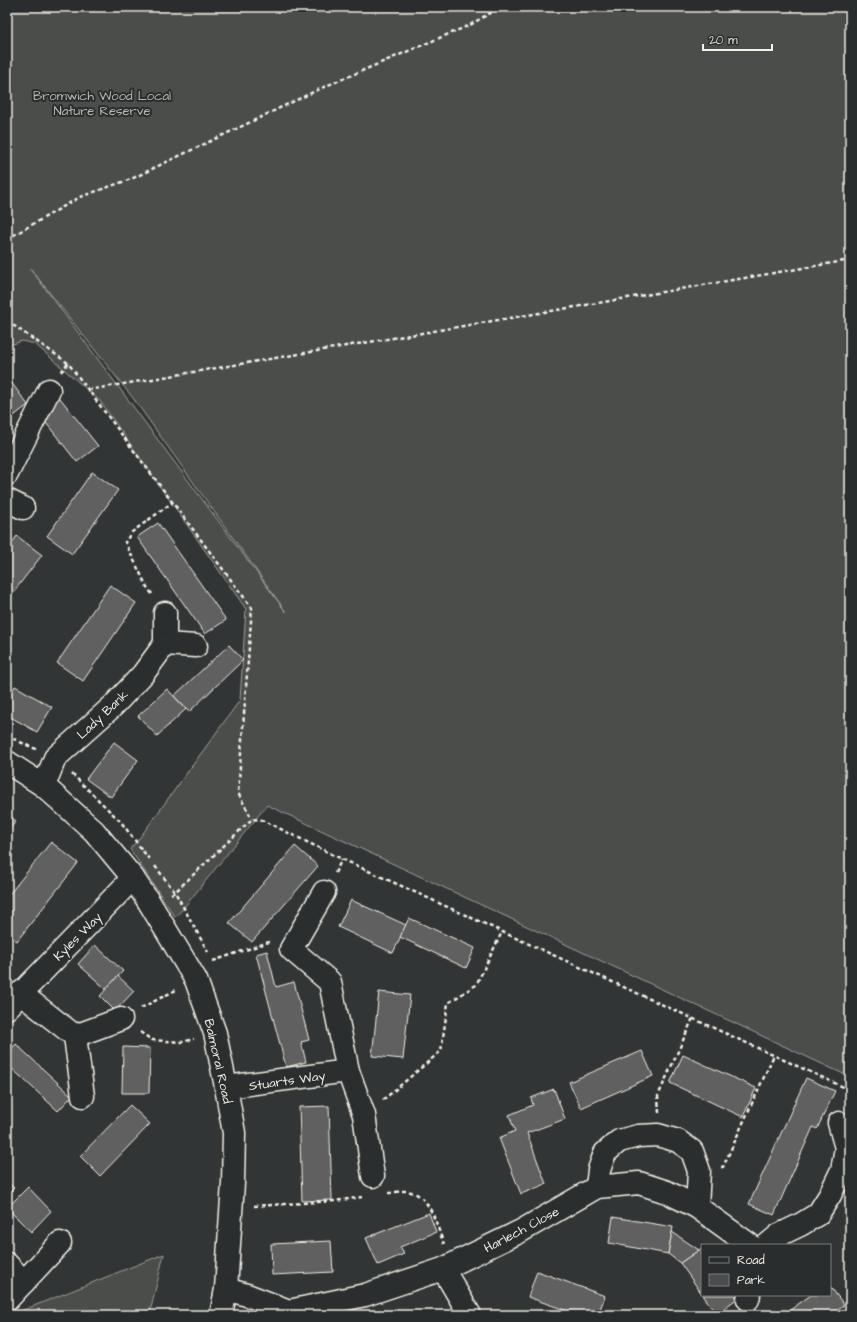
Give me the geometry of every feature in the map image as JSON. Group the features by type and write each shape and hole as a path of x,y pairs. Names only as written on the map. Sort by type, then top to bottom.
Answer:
{"street":[{"path":"7,474 49,390"},
{"path":"165,613 165,644 196,646"},
{"name":"Lady Bank","path":"44,786 55,758 114,705 143,674 165,644"},
{"name":"Balmoral Road","path":"7,762 44,786 94,831 134,878 196,980 215,1033 234,1133 233,1183 226,1289 221,1315"},
{"name":"Kyles Way","path":"75,1036 13,1000 134,878"},
{"path":"324,892 291,949 330,982 348,1071 364,1115 373,1176"},
{"path":"83,1096 75,1036 121,1019"},
{"name":"Stuarts Way","path":"226,1088 348,1071"},
{"path":"768,1244 779,1235 800,1226 818,1214 830,1195 842,1170 846,1148 839,1123"},
{"path":"597,1187 598,1170 605,1153 619,1141 638,1136 658,1135 678,1141 692,1151 700,1171 698,1207"},
{"name":"Harlech Close","path":"226,1289 247,1295 290,1313 365,1295 447,1267 521,1231 597,1187 639,1183 667,1192 698,1207 749,1244"},
{"path":"7,1300 60,1243"},
{"path":"7,1264 24,1282"},
{"path":"447,1267 470,1315"}],"path":[{"path":"7,239 80,197 131,179 326,86 470,25 500,7"},
{"path":"88,390 850,260"},
{"path":"7,321 68,363 252,608 238,793 252,819"},
{"path":"165,613 147,587 125,542 132,532 173,502"},
{"path":"149,902 175,892 252,819 262,820 342,859 850,1090"},
{"path":"364,1115 441,1051 448,1003 476,986 502,932"},
{"path":"213,961 283,938 291,949"},
{"path":"196,980 121,1019 152,1040 182,1042 215,1033"},
{"path":"658,1135 660,1125 658,1096 693,1018"},
{"path":"700,1171 723,1167 774,1055"},
{"path":"373,1176 378,1195 405,1191 419,1196 428,1204 444,1245 447,1267"},
{"path":"251,1206 335,1201 364,1197"}],"green space":[{"name":"Bromwich Wood Local Nature Reserve","path":"7,7 850,7 850,1077 267,805 175,917 130,849 240,700 246,609 100,401 35,344 22,341 7,346","holes":["30,268 133,398 286,612"]},
{"path":"164,1254 148,1315 11,1315"}],"building":[{"path":"7,378 28,405 7,421"},
{"path":"60,398 98,446 77,462 39,414"},
{"path":"92,472 118,490 72,554 47,536"},
{"path":"158,523 226,620 205,634 137,537"},
{"path":"17,536 42,555 8,599 7,550"},
{"path":"110,585 136,603 83,681 57,663"},
{"path":"229,645 243,660 189,712 174,696"},
{"path":"15,686 52,707 37,732 7,715 7,701"},
{"path":"167,689 186,709 157,736 138,716"},
{"path":"114,742 138,760 111,797 86,779"},
{"path":"7,813 16,821 7,833"},
{"path":"51,842 78,863 17,941 7,934 7,897"},
{"path":"295,846 318,866 252,942 229,923"},
{"path":"351,900 406,925 393,953 338,927"},
{"path":"409,918 475,948 466,968 400,937"},
{"path":"95,945 123,971 106,989 78,964"},
{"path":"267,951 276,987 294,982 309,1040 301,1042 306,1062 286,1067 256,954"},
{"path":"118,976 134,991 115,1011 100,996"},
{"path":"379,992 410,995 403,1059 372,1056"},
{"path":"16,1044 72,1096 58,1111 7,1064 7,1054"},
{"path":"123,1047 150,1048 149,1093 122,1093"},
{"path":"642,1051 653,1076 581,1108 569,1082"},
{"path":"683,1055 756,1088 743,1117 670,1083"},
{"path":"806,1078 835,1091 817,1129 813,1127 774,1215 749,1204"},
{"path":"554,1089 565,1119 527,1133 546,1184 521,1194 499,1138 515,1131 509,1115 533,1105 531,1098"},
{"path":"130,1105 150,1124 100,1176 80,1156"},
{"path":"329,1106 332,1200 302,1201 299,1107"},
{"path":"7,1181 14,1188 7,1195"},
{"path":"28,1187 51,1211 31,1232 7,1208"},
{"path":"429,1213 436,1232 400,1247 404,1254 378,1265 366,1238"},
{"path":"613,1217 673,1227 668,1254 609,1243"},
{"path":"672,1232 699,1250 680,1263 668,1254"},
{"path":"331,1241 333,1272 272,1275 271,1244"},
{"path":"701,1249 701,1293 680,1263"},
{"path":"537,1271 605,1296 598,1315 579,1315 528,1297"},
{"path":"831,1287 844,1305 829,1315 783,1315 810,1296 831,1296"},
{"path":"704,1296 736,1296 738,1298 716,1314"}]}
